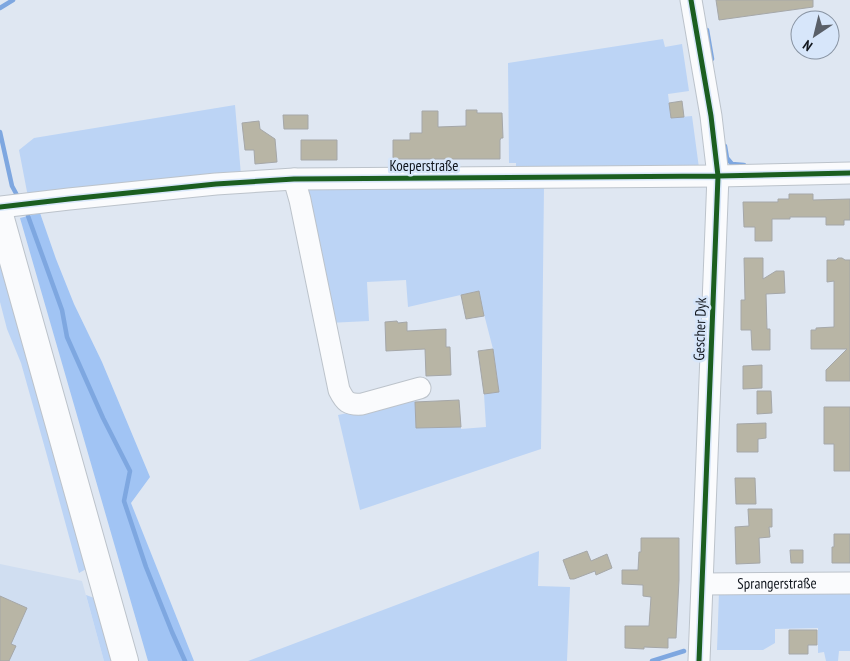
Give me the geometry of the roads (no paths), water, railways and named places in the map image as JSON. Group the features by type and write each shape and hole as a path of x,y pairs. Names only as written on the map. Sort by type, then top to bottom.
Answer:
{"main road":[{"path":"0,215 125,661"}],"street":[{"name":"Gescher Dyk","path":"691,0 712,116 718,176 699,661"},
{"name":"Koeperstraße","path":"0,207 216,184 294,179 718,176 850,173"},
{"path":"294,179 339,390 343,399 347,403 354,405 362,404 420,388"},
{"name":"Sprangerstraße","path":"703,584 850,583"}],"waterway":[{"path":"0,8 13,0"},
{"path":"707,30 712,59"},
{"path":"0,132 12,186 18,197"},
{"path":"725,146 727,158 732,164 744,165"},
{"path":"28,216 62,310 67,337 103,418 130,471 124,501 146,567 185,661"},
{"path":"652,661 684,651"}]}
